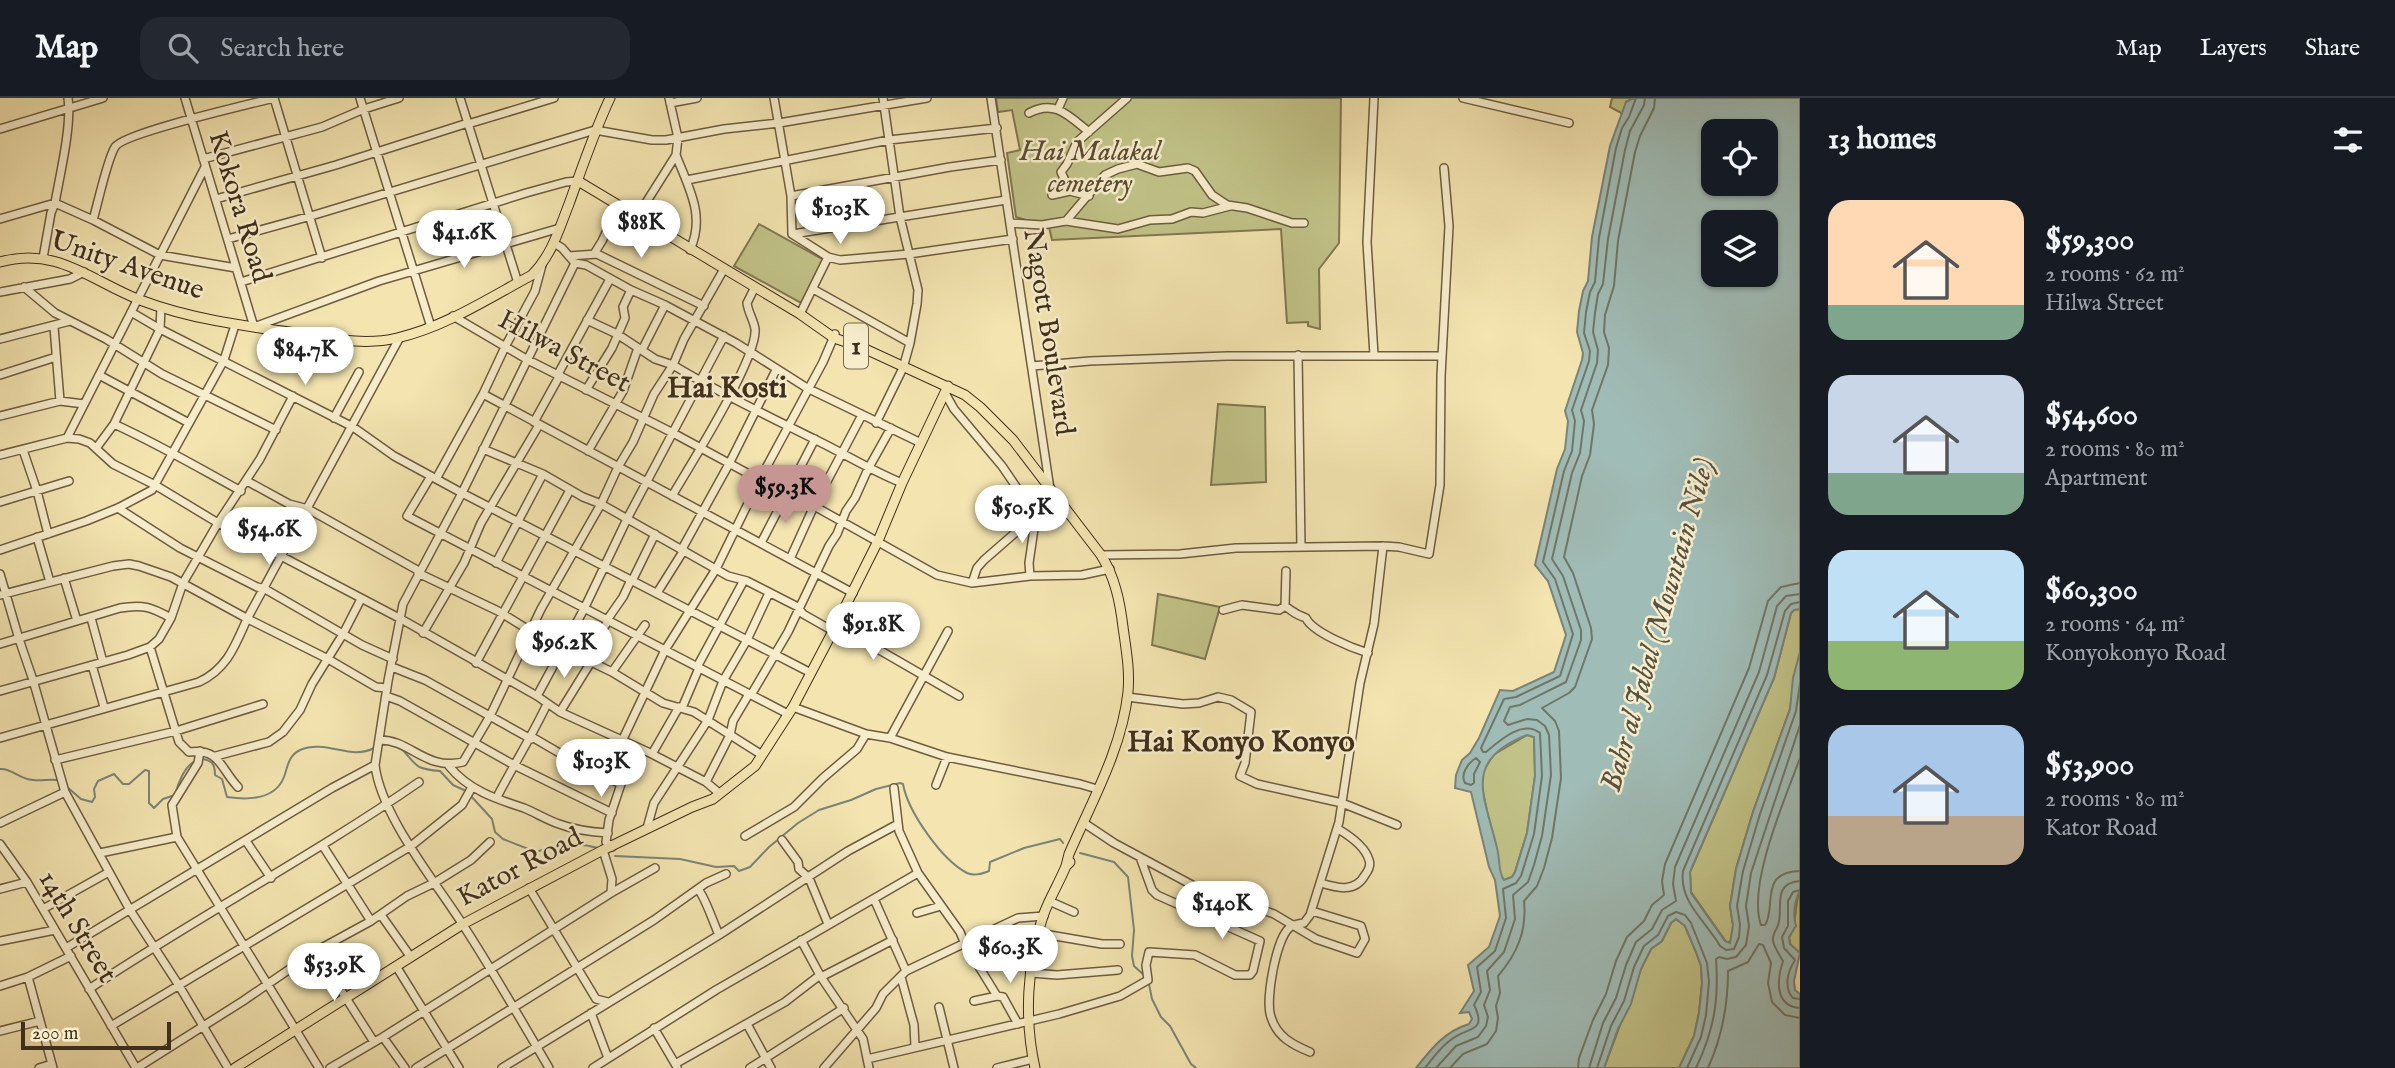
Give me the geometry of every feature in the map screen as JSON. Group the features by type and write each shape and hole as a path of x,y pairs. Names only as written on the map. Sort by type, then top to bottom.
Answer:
{"main road":[{"name":"Unity Avenue","path":"0,262 23,257 43,258 85,272 138,299 235,325 342,340 370,342 400,337 431,327 453,316 532,275 542,265 554,243 595,130 610,98"},
{"name":"1","path":"578,181 834,336 973,401 1001,427 1110,569 1128,657 1127,697 1115,748 1083,828 1049,901 1038,933 1023,1023 1034,1064"},
{"name":"Kator Road","path":"235,1068 463,924 647,828 713,799 746,774 762,755 790,711 853,593 946,390"}],"street":[{"path":"43,258 55,203 69,108 68,98"},
{"path":"0,129 103,98"},
{"name":"Kokora Road","path":"185,98 254,327"},
{"path":"93,220 115,146 125,140 191,120 274,98 322,258"},
{"path":"360,98 431,327"},
{"path":"67,438 204,163 287,135 321,127 399,98"},
{"path":"460,98 518,283"},
{"path":"216,200 554,98"},
{"path":"637,217 676,155 678,138 670,101 697,98"},
{"path":"774,98 791,196 792,234"},
{"path":"228,239 595,130 652,140 678,138 724,128 779,123 883,102 927,98"},
{"name":"Nagott Boulevard","path":"991,98 1050,489"},
{"path":"1058,109 1063,98"},
{"path":"1070,191 1061,172 1077,142 1126,98"},
{"path":"1374,98 1367,242 1374,355"},
{"path":"1463,98 1569,123"},
{"path":"876,423 903,368 910,343 918,290 900,217 883,102"},
{"path":"1030,113 1040,107 1049,106 1058,109 1089,132"},
{"path":"687,180 889,140 996,128"},
{"path":"676,155 687,180 697,225 690,250"},
{"path":"791,196 1001,160"},
{"path":"1066,221 1105,175 1138,164 1159,172 1185,167 1195,171 1212,195 1230,206"},
{"path":"1101,555 1180,554 1236,548 1384,546 1429,554 1440,485 1442,356 1449,226 1444,168"},
{"path":"241,282 493,203 578,181"},
{"path":"1052,195 1070,191 1089,196"},
{"path":"792,234 1006,200"},
{"path":"0,219 55,203 160,255 236,268"},
{"path":"594,254 619,206"},
{"path":"1010,223 1041,225 1066,221 1118,229 1150,220 1172,219 1191,212 1203,213 1230,206 1247,208 1292,223 1304,223"},
{"path":"254,327 379,281 560,228"},
{"path":"792,234 828,257 840,260 909,254 1013,239"},
{"path":"554,243 575,263 586,265 665,305 724,337 807,388 921,443"},
{"path":"569,256 594,254 704,306"},
{"path":"800,314 828,257"},
{"path":"549,1068 463,924 434,883 386,804 375,765 403,604 506,407 575,263"},
{"path":"542,265 535,291 483,394 434,477 407,516 750,695 790,711 866,734 890,738 947,757 982,762 1097,789"},
{"path":"379,740 390,739 432,761 449,766 463,762 490,716 531,632 633,442 643,417 723,269"},
{"path":"0,292 70,279 85,272"},
{"path":"423,633 537,423 559,374 610,279"},
{"path":"24,286 40,302 180,384 206,394 276,430"},
{"path":"672,496 729,396 749,352 755,332 746,305 754,289"},
{"path":"813,289 910,343"},
{"path":"586,390 612,348 625,318 623,307 631,290"},
{"path":"588,451 665,305"},
{"path":"97,447 114,424 160,329 161,307"},
{"path":"131,312 353,427 394,456 462,493 811,673"},
{"name":"Hilwa Street","path":"453,316 528,360 814,506 937,575 972,583 1030,576 1082,575 1110,569"},
{"path":"587,320 787,428 815,439 868,469 902,483"},
{"path":"0,339 71,321"},
{"path":"0,550 118,508 152,490 224,360 235,325"},
{"path":"54,327 60,401"},
{"path":"622,741 665,650 716,569 834,336"},
{"path":"0,738 213,675 233,649 400,337"},
{"path":"537,696 724,337"},
{"path":"1298,355 1301,547"},
{"path":"1032,366 1090,361 1298,355 1442,356"},
{"path":"0,375 57,357"},
{"path":"657,593 729,464 776,370"},
{"path":"334,418 359,372"},
{"path":"99,375 189,423"},
{"path":"946,390 951,404 1039,514"},
{"path":"483,394 853,593"},
{"path":"0,691 150,647 159,639 172,618 183,583 218,523 247,481 293,396"},
{"path":"0,416 60,401 84,404"},
{"path":"790,559 814,506 862,415"},
{"path":"114,424 174,453 241,491"},
{"path":"706,782 730,735 733,721 788,632 828,546 837,534 846,511 891,428"},
{"path":"0,455 67,438 79,439 97,447 113,464 155,485 218,523 401,620 537,696 560,712 652,754 706,782 719,793"},
{"path":"761,543 815,439"},
{"path":"483,449 543,474 601,504 716,569 743,582 747,581 798,607 803,614 834,628 958,696"},
{"path":"23,450 48,534"},
{"path":"496,563 543,474"},
{"path":"0,502 69,481"},
{"path":"247,481 289,504 308,509 419,572 612,672 663,703 708,720 762,755"},
{"path":"476,663 570,489"},
{"path":"972,583 977,568 1058,499"},
{"path":"118,508 198,558 265,589 392,663 587,769 621,784"},
{"path":"1030,576 1030,551 1039,514"},
{"path":"560,712 655,534"},
{"path":"37,537 50,582"},
{"path":"1310,1052 1288,1043 1276,1027 1270,1013 1268,997 1284,935 1292,925 1304,923 1312,911 1338,829 1360,683 1376,615 1384,546"},
{"path":"3,594 129,564 158,571 248,620 328,659 514,765 612,813"},
{"path":"1286,571 1285,606 1297,617 1306,618 1314,629 1368,653"},
{"path":"0,574 3,594 33,680 65,792 130,910 228,1068"},
{"path":"64,578 78,621"},
{"path":"652,754 681,708 698,667 743,582"},
{"path":"647,828 654,803 708,720 723,681 747,640 769,593"},
{"path":"150,647 179,742 189,752 200,751 216,756 269,742 282,732 300,710 361,599"},
{"path":"0,644 120,608 139,605 155,609 172,618"},
{"path":"1223,610 1242,605 1279,610 1285,606"},
{"path":"91,618 103,662"},
{"path":"612,672 645,625"},
{"path":"890,738 948,631"},
{"path":"92,665 104,707"},
{"path":"1127,697 1183,704 1199,703 1218,696 1231,699 1251,712 1245,763 1240,776 1257,784 1342,803 1397,825"},
{"path":"55,760 176,730 263,704"},
{"path":"497,797 547,704"},
{"path":"745,836 794,807 857,750 866,734"},
{"path":"611,893 612,879 606,842 612,813 621,784 641,749"},
{"path":"200,751 198,762 172,805 177,837 319,1068"},
{"path":"216,756 223,771 238,787"},
{"path":"936,785 947,757"},
{"path":"66,948 332,788 375,765"},
{"path":"449,766 459,779 490,797 497,797 510,805 572,829 608,833"},
{"path":"89,989 153,947 323,846 419,782"},
{"path":"111,1026 411,846 462,805 472,787"},
{"path":"894,788 898,824 918,873 960,932 997,996"},
{"path":"0,823 65,792"},
{"path":"502,1068 719,935 848,851 898,824"},
{"path":"1083,828 1194,886 1274,914 1316,939 1357,953 1365,939 1361,926 1312,911"},
{"path":"1321,883 1336,888 1353,888 1363,880 1370,865 1369,858 1357,842 1338,829"},
{"path":"100,853 177,837"},
{"path":"782,840 798,862 799,869 809,878 828,924"},
{"path":"246,841 271,878"},
{"path":"136,1068 268,985 316,951 471,860 491,842"},
{"name":"14th Street","path":"0,845 27,882 136,1068"},
{"path":"323,846 371,921"},
{"path":"867,1059 948,1038 1023,1023 1120,996 1148,980 1146,965 1149,952 1195,955 1236,975 1250,975 1260,942 1157,895 1152,890 1139,857"},
{"path":"330,1068 655,868"},
{"path":"43,909 109,872"},
{"path":"593,1068 654,1028 918,873"},
{"path":"416,1068 578,968 698,889 726,874"},
{"path":"0,889 27,882"},
{"path":"529,888 596,999 608,1002"},
{"path":"698,889 705,899 719,935"},
{"path":"874,899 893,940 904,974 914,1025 915,1047"},
{"path":"1049,901 1074,912"},
{"path":"917,913 941,906"},
{"path":"381,915 410,956"},
{"path":"824,1068 876,1008 883,994 904,974 1018,918 1044,916"},
{"path":"0,941 55,930"},
{"path":"1038,933 1102,944 1120,944"},
{"path":"801,940 820,976 863,1039 869,1068"},
{"path":"654,1028 676,1066 785,1002 820,976 893,940"},
{"path":"316,951 374,1042"},
{"path":"0,986 28,977 71,956"},
{"path":"396,965 459,1068"},
{"path":"1031,973 1057,975 1118,970"},
{"path":"28,977 53,1066 39,1068"},
{"path":"974,1001 1003,997 1023,1023"},
{"path":"596,999 593,1011 608,1058"},
{"path":"939,1007 954,1068"},
{"path":"750,1068 844,1008"},
{"path":"0,1031 40,1021"},
{"path":"747,1024 771,1068"},
{"path":"383,1037 405,1068"},
{"path":"997,1068 1034,1064"}],"green space":[{"name":"Hai Malakal cemetery","path":"996,98 1341,98 1339,243 1319,269 1320,329 1308,326 1308,322 1287,323 1281,229 1052,240 1049,227 1016,217 1007,153 1020,150 1012,110 998,112"},
{"path":"1612,98 1634,98 1626,102 1623,114 1610,107"},
{"path":"759,224 824,260 801,303 734,266"},
{"path":"1218,404 1265,407 1266,482 1211,485"},
{"path":"1158,594 1220,607 1205,659 1152,645"},
{"path":"1800,609 1800,652 1790,709 1753,812 1736,869 1730,906 1732,940 1727,943 1691,892 1690,872 1774,678 1791,613"},
{"path":"1527,735 1534,737 1535,776 1527,833 1515,872 1512,877 1504,880 1500,875 1480,777 1493,755"},
{"path":"1800,890 1800,953 1790,944 1789,937"},
{"path":"1676,919 1685,926 1696,952 1701,966 1702,983 1694,1036 1679,1068 1604,1068 1641,969 1651,949 1662,941"}],"water":[{"name":"Bahr al Jabal (Mountain Nile)","path":"1634,98 1800,98 1800,609 1791,613 1774,678 1690,872 1691,893 1725,941 1730,943 1733,925 1730,906 1736,869 1753,812 1790,709 1793,678 1800,652 1800,890 1794,916 1796,926 1789,937 1790,944 1800,953 1794,981 1795,990 1800,994 1800,1068 1679,1068 1694,1036 1702,983 1701,966 1696,952 1685,926 1676,919 1662,941 1651,949 1641,969 1631,1004 1618,1029 1604,1068 1416,1068 1439,1042 1453,1031 1469,1024 1472,1019 1469,1012 1460,1013 1474,991 1468,965 1489,947 1500,916 1495,880 1489,867 1471,792 1455,788 1456,775 1462,760 1479,738 1500,690 1513,691 1554,672 1566,635 1548,581 1535,565 1557,469 1565,449 1568,421 1565,411 1582,360 1583,353 1577,332 1579,311 1588,281 1592,237 1610,146 1626,102","holes":["1527,735 1534,737 1535,776 1527,833 1515,872 1512,877 1504,880 1484,796 1485,768 1493,756 1506,745"]}],"waterway":[{"path":"201,759 212,763 215,775 222,779 227,797 251,798 267,794 280,785 291,758 300,750 320,747 356,752 374,748"},
{"path":"402,749 417,766 440,771 453,785 466,791"},
{"path":"67,787 81,799 92,802 98,781 114,774 123,784 129,784 145,770 149,771 149,803 154,808 163,799 175,795 185,770 196,761"},
{"path":"0,769 28,779 57,780"},
{"path":"615,856 680,859 716,867 734,866 739,871 750,867 798,823 819,810 900,783 903,784 919,821 937,847 967,873 989,871 990,862 1024,848 1060,839 1063,843"},
{"path":"470,795 492,819 495,832 503,839 536,852 567,845 598,848"},
{"path":"1080,853 1114,862 1128,877 1134,930 1132,956 1134,966 1145,976"},
{"path":"1149,984 1152,999 1161,1017 1170,1026 1191,1064 1196,1068"}],"district":[{"name":"Hai Kosti","path":"727,389"},
{"name":"Hai Konyo Konyo","path":"1241,743"}]}
